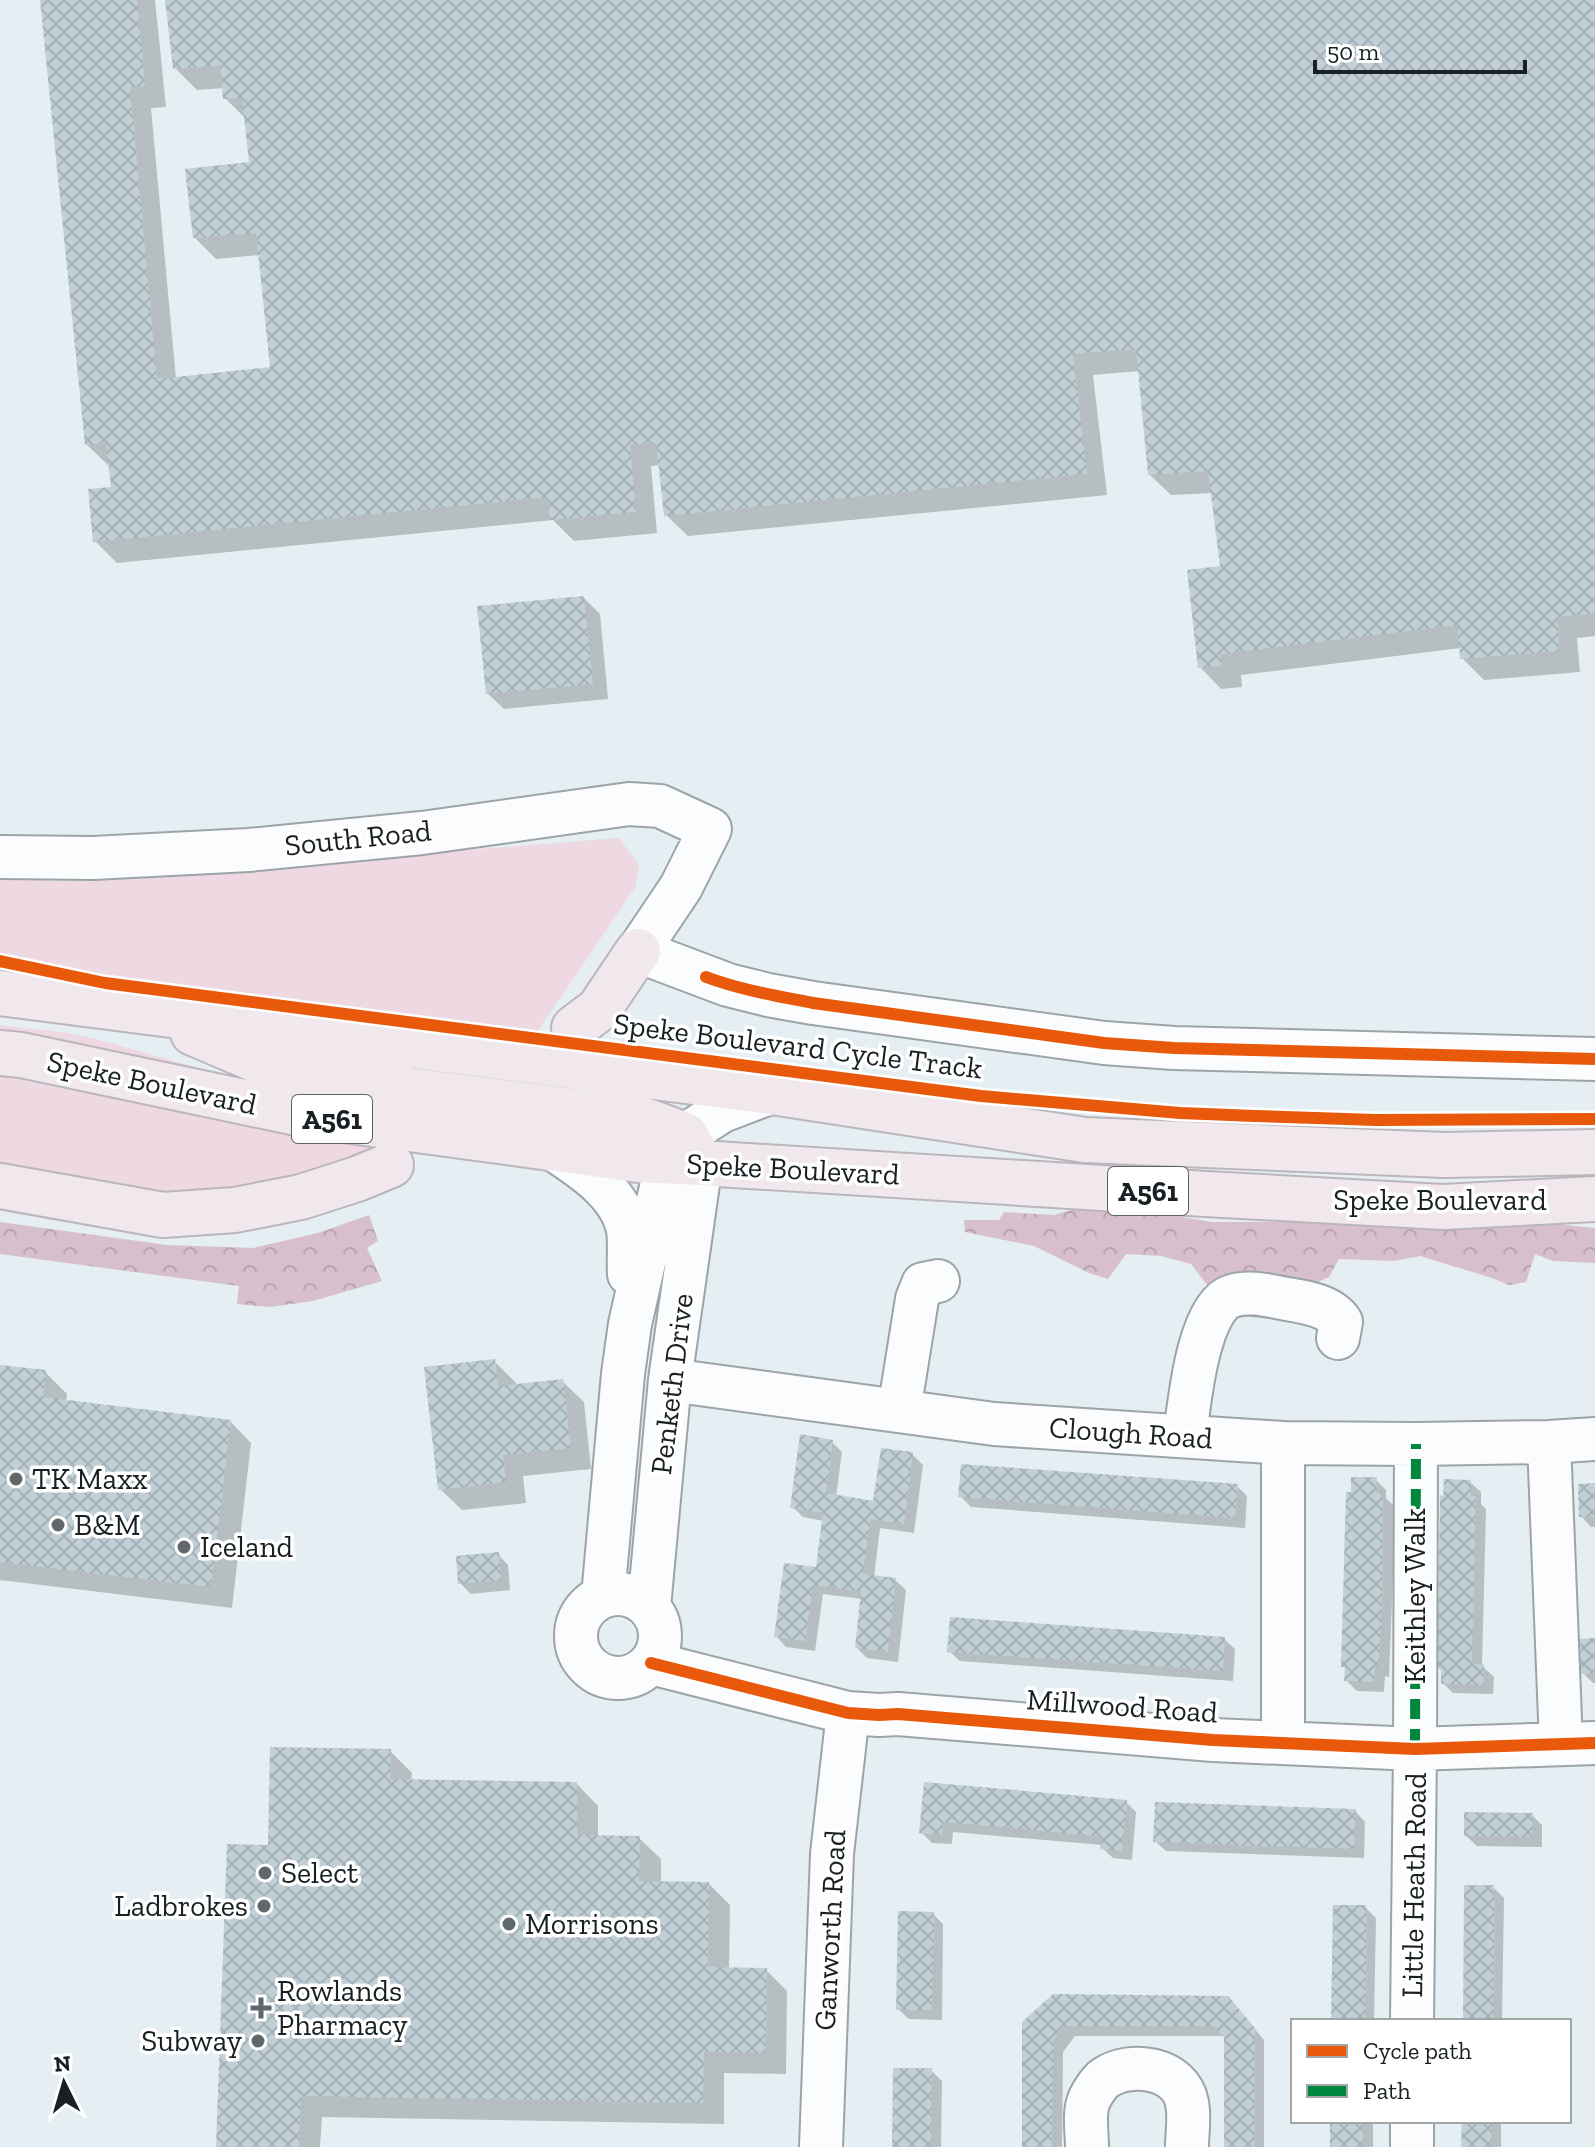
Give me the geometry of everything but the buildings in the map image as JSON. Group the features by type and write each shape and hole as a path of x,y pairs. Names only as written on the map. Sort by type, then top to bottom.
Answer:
{"highway":[{"path":"574,1028 599,1009 638,951"},
{"name":"Speke Boulevard","path":"0,993 772,1092 1085,1140 1444,1155 1595,1152"},
{"name":"A561","path":"143,1012 266,1064 409,1090 645,1120 684,1153"},
{"name":"Speke Boulevard","path":"0,1053 306,1115 638,1160 684,1153 1150,1191 1443,1207 1595,1199"},
{"path":"0,1186 163,1215 235,1210 301,1197 391,1165"}],"street":[{"name":"South Road","path":"0,857 93,858 249,850 422,833 629,804 660,806 710,829 681,887 638,951"},
{"path":"638,951 728,985 768,995 1104,1043 1174,1048 1595,1059"},
{"path":"684,1153 722,1111 772,1092"},
{"name":"Penketh Drive","path":"553,1149 586,1171 614,1199 628,1229 630,1324 603,1597"},
{"name":"Penketh Drive","path":"630,1324 684,1153"},
{"name":"Penketh Drive","path":"651,1663 659,1648 660,1634 657,1619 649,1607 670,1380 684,1153"},
{"path":"899,1411 917,1299 923,1284 938,1281"},
{"path":"1185,1436 1193,1367 1218,1305 1229,1296 1245,1293 1273,1296 1335,1313 1341,1322 1338,1338"},
{"name":"Clough Road","path":"670,1380 994,1424 1283,1443 1416,1444 1595,1439"},
{"path":"1549,1442 1578,1744"},
{"path":"1283,1443 1283,1742"},
{"name":"Keithley Walk","path":"1415,1749 1416,1444"},
{"path":"649,1607 632,1597 618,1594 603,1597 591,1604 581,1616 576,1629 580,1655 589,1667 601,1675 616,1678 639,1672 651,1663"},
{"name":"Millwood Road","path":"651,1663 848,1713 898,1714 1213,1740 1415,1749 1578,1744"},
{"name":"Ganworth Road","path":"821,2147 832,1854 848,1713"},
{"name":"Little Heath Road","path":"1412,2019 1415,1749"},
{"path":"1087,2147 1087,2105 1104,2079 1124,2070 1144,2068 1162,2072 1177,2084 1187,2101 1187,2147"},
{"path":"1412,2123 1412,2147"}],"shaded area":[{"path":"619,838 639,865 636,886 536,1034 107,976 0,953 0,879 75,881"},
{"path":"0,1025 69,1033 256,1084 0,1043"},
{"path":"0,1076 382,1149 262,1192 163,1193 0,1168"}],"green space":[{"path":"1085,1206 1212,1222 1535,1222 1595,1228 1595,1263 1553,1261 1535,1254 1526,1282 1509,1285 1420,1256 1394,1261 1339,1259 1329,1277 1295,1292 1211,1290 1191,1264 1161,1256 1126,1254 1108,1279 1034,1246 965,1232 964,1220 999,1220 1004,1212 1054,1215"},
{"path":"369,1215 378,1241 367,1248 382,1281 313,1301 270,1307 237,1304 239,1286 0,1254 0,1222 167,1245 253,1248 318,1233"}],"marked path":[{"path":"1415,1749 1416,1444"}],"cycle path":[{"name":"Speke Boulevard Cycle Track","path":"0,961 105,983 981,1096 1180,1113 1255,1116 1376,1120 1595,1119"},
{"path":"706,977 813,1003 1104,1043 1174,1048 1595,1059"},
{"path":"651,1663 848,1713 898,1714 1213,1740 1415,1749 1595,1743"}],"place":[{"name":"TK Maxx","path":"16,1479"},
{"name":"B&M","path":"58,1525"},
{"name":"Iceland","path":"184,1547"},
{"name":"Select","path":"265,1873"},
{"name":"Ladbrokes","path":"264,1906"},
{"name":"Morrisons","path":"509,1924"},
{"name":"Rowlands Pharmacy","path":"261,2008"},
{"name":"Subway","path":"258,2041"}]}
